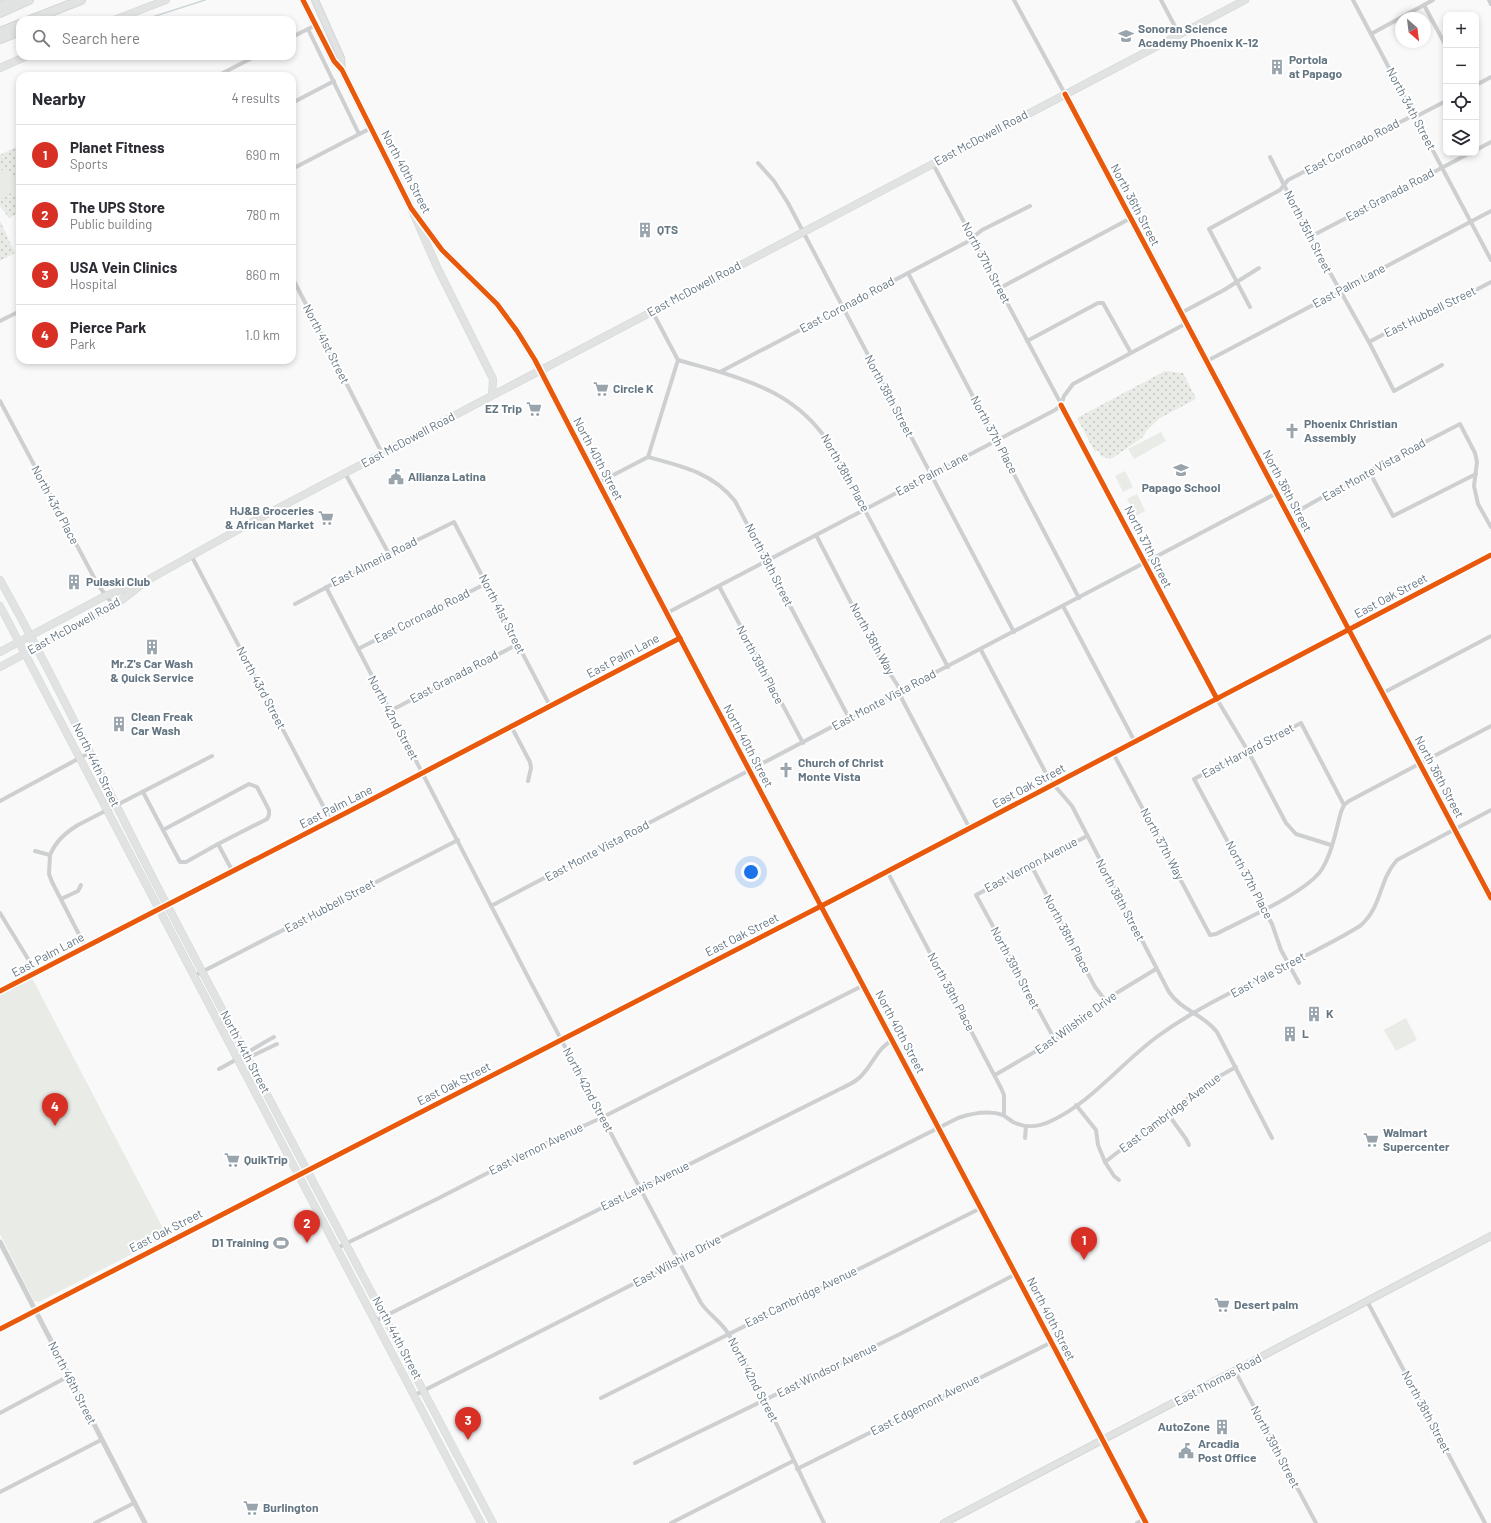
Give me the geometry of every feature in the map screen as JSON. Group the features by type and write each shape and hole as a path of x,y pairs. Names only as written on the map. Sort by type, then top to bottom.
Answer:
{"highway":[{"path":"0,6 17,0"},
{"path":"0,13 30,0"},
{"path":"49,16 81,0"},
{"path":"41,16 70,5"},
{"path":"0,32 16,26"},
{"path":"0,40 16,33"}],"main road":[{"path":"124,16 166,0"},
{"name":"North 40th Street","path":"303,0 334,61 342,70 411,208 442,250 497,304 517,331 540,370 598,483 1052,1341 1145,1521"},
{"name":"North 40th Street","path":"315,0 341,58 342,70"},
{"name":"East McDowell Road","path":"0,667 114,606 146,581 382,453 1244,0"},
{"path":"0,68 18,60"},
{"name":"North 36th Street","path":"1065,94 1490,895"},
{"path":"411,208 437,268 493,379 492,395"},
{"name":"North 44th Street","path":"0,580 37,647 115,806 203,972 297,1175 415,1395 481,1523"},
{"name":"East McDowell Road","path":"0,652 105,596 146,581"},
{"name":"North 44th Street","path":"0,606 194,976 307,1170 493,1523"},
{"name":"East Thomas Road","path":"944,1523 1491,1236"}],"street":[{"name":"North 36th Street","path":"1014,0 1065,94"},
{"path":"1161,0 1180,34"},
{"name":"North 34th Street","path":"1353,0 1491,260"},
{"path":"1371,34 1433,0"},
{"path":"1489,0 1491,4"},
{"path":"1424,5 1443,40"},
{"path":"296,35 316,25"},
{"path":"308,29 360,134"},
{"path":"225,72 248,60"},
{"path":"1478,84 1491,77"},
{"path":"296,101 334,81"},
{"name":"East Coronado Road","path":"1236,282 1209,229 1280,190 1288,180 1443,102"},
{"path":"296,167 371,128"},
{"path":"1479,148 1491,142"},
{"name":"East Granada Road","path":"1310,237 1464,156"},
{"name":"North 35th Street","path":"1270,157 1310,237 1369,342 1394,391 1442,365"},
{"name":"North 38th Street","path":"758,163 782,192 1014,632"},
{"name":"North 37th Street","path":"933,164 1217,699 1248,751 1290,829 1296,834 1331,845"},
{"path":"973,238 982,230 1030,206"},
{"name":"East Palm Lane","path":"1207,361 1491,211"},
{"path":"1000,288 1131,218"},
{"name":"East Coronado Road","path":"720,372 973,238"},
{"path":"1181,313 1259,268"},
{"name":"North 37th Place","path":"908,273 1079,598"},
{"path":"1236,282 1250,307"},
{"name":"East Hubbell Street","path":"1369,342 1416,317 1434,312 1491,282"},
{"name":"North 41st Street","path":"296,286 382,453"},
{"path":"1027,340 1098,303 1103,303 1131,353"},
{"path":"598,483 648,457 678,360 652,311"},
{"path":"0,321 16,313"},
{"path":"1061,405 1064,396 1074,384 1187,323"},
{"name":"North 38th Place","path":"678,360 720,372 776,392 807,416 827,438 948,667"},
{"name":"North 43rd Place","path":"0,401 98,585 114,606"},
{"name":"East Palm Lane","path":"667,613 931,475 1061,405"},
{"name":"East Monte Vista Road","path":"1289,516 1460,424 1475,453 1476,474"},
{"name":"North 39th Street","path":"648,457 689,468 716,481 727,491 744,514 849,718"},
{"path":"1369,472 1392,516 1476,474"},
{"path":"345,473 389,554"},
{"path":"1476,474 1474,486 1477,500 1491,527"},
{"name":"East Monte Vista Road","path":"491,906 981,650 1277,493"},
{"name":"North 41st Street","path":"454,522 550,706"},
{"name":"East Almeria Road","path":"295,604 389,554 454,522"},
{"name":"North 38th Way","path":"816,535 900,692 902,699 970,828"},
{"name":"East Oak Street","path":"0,1329 822,906 1491,555"},
{"name":"North 43rd Street","path":"191,556 331,821"},
{"name":"East Coronado Road","path":"358,649 487,583"},
{"name":"North 39th Place","path":"719,586 785,713 803,743"},
{"name":"North 42nd Street","path":"326,587 491,906 678,1260 707,1313 729,1333 824,1523"},
{"path":"1063,606 1135,742"},
{"path":"1383,693 1491,636"},
{"name":"East Palm Lane","path":"0,991 85,946 233,872 680,638"},
{"name":"East Granada Road","path":"390,710 518,644"},
{"name":"North 38th Street","path":"981,650 1054,784 1072,806 1156,969 1173,998 1185,1010 1196,1013 1205,1019 1217,1032 1272,1138"},
{"name":"East Harvard Street","path":"1194,779 1301,723 1344,805"},
{"path":"511,726 530,762 531,768 528,781"},
{"path":"1264,908 1299,890 1315,878 1325,864 1344,805 1491,726"},
{"path":"0,801 90,753"},
{"name":"North 37th Way","path":"1113,753 1210,935 1216,934 1264,908"},
{"path":"85,946 49,874 50,854 57,842 66,832 212,756"},
{"name":"North 37th Place","path":"1194,779 1264,908 1288,964 1299,983"},
{"path":"143,792 163,830 180,862 186,862 267,819 269,810 257,787 254,784 249,784 163,830"},
{"name":"East Yale Street","path":"940,1128 975,1113 986,1112 1004,1116 1014,1122 1026,1126 1038,1126 1051,1122 1076,1105 1158,1036 1196,1013 1360,926 1376,908 1388,872 1397,860 1491,810"},
{"name":"East Vernon Avenue","path":"976,895 1087,836"},
{"name":"East Hubbell Street","path":"194,976 458,840"},
{"path":"218,844 233,872"},
{"path":"35,851 50,854"},
{"name":"North 38th Place","path":"1031,866 1095,987 1105,1000"},
{"name":"North 39th Place","path":"887,872 995,1075 1004,1095 1004,1116"},
{"path":"61,898 78,891 81,885"},
{"name":"North 39th Street","path":"976,895 1055,1040"},
{"path":"0,913 36,972"},
{"name":"East Wilshire Drive","path":"995,1075 1055,1040 1105,1000 1156,969"},
{"name":"East Vernon Avenue","path":"337,1248 538,1146 603,1117 864,985"},
{"path":"242,1058 251,1049 274,1037"},
{"name":"East Lewis Avenue","path":"375,1320 560,1227 641,1189 861,1077 880,1051 887,1043 893,1040"},
{"path":"219,1069 277,1044"},
{"name":"East Cambridge Avenue","path":"1105,1162 1209,1082 1236,1067"},
{"path":"1076,1105 1096,1130 1098,1145 1105,1162 1114,1176 1119,1180"},
{"path":"1168,1114 1189,1145"},
{"path":"1024,1138 1026,1126"},
{"name":"East Wilshire Drive","path":"415,1395 940,1128"},
{"name":"East Cambridge Avenue","path":"601,1398 981,1208"},
{"name":"North 46th Street","path":"0,1243 145,1523"},
{"name":"East Windsor Avenue","path":"635,1464 1016,1274"},
{"name":"North 38th Street","path":"1367,1301 1484,1523"},
{"name":"East Edgemont Avenue","path":"798,1469 1052,1341"},
{"name":"North 39th Street","path":"1235,1371 1316,1523"},
{"path":"0,1413 69,1376"},
{"path":"437,1439 447,1434"},
{"path":"0,1492 102,1440"},
{"path":"671,1523 793,1461"},
{"path":"95,1523 134,1503"},
{"path":"1137,1523 1145,1521"}],"shaded area":[{"path":"16,147 16,214 9,218 0,206 0,155"},
{"path":"7,167 16,184 16,191 0,199 0,171"},
{"path":"0,221 15,253 0,261"},
{"path":"1165,371 1183,373 1196,398 1160,418 1147,430 1143,437 1114,457 1110,459 1101,456 1098,450 1095,452 1077,418"},
{"path":"1161,432 1166,441 1134,459 1128,449"},
{"path":"1125,471 1133,487 1123,492 1115,476"},
{"path":"1137,494 1145,511 1136,516 1127,499"},
{"path":"32,978 167,1236 39,1302 34,1301 0,1234 0,995"},
{"path":"1406,1018 1417,1040 1396,1051 1384,1030"}],"waterway":[{"path":"155,16 205,0"}],"cycle path":[{"path":"303,0 334,61 342,70 411,208 442,250 497,304 517,331 535,360 686,651 1146,1523"},
{"path":"1065,94 1491,898"},
{"path":"1061,405 1217,699"},
{"path":"0,1329 829,902 1491,555"},
{"path":"0,991 367,802 680,638"}],"place":[{"name":"Sonoran Science Academy Phoenix K-12","path":"1126,36"},
{"name":"Portola at Papago","path":"1277,67"},
{"name":"QTS","path":"645,230"},
{"name":"Circle K","path":"601,389"},
{"name":"EZ Trip","path":"534,409"},
{"name":"Phoenix Christian Assembly","path":"1292,431"},
{"name":"Papago School","path":"1181,470"},
{"name":"Allianza Latina","path":"396,477"},
{"name":"HJ&B Groceries & African Market","path":"326,518"},
{"name":"Pulaski Club","path":"74,582"},
{"name":"Mr.Z's Car Wash & Quick Service","path":"152,647"},
{"name":"Clean Freak Car Wash","path":"119,724"},
{"name":"Church of Christ Monte Vista","path":"786,770"},
{"name":"K","path":"1314,1014"},
{"name":"L","path":"1290,1034"},
{"name":"Pierce Park","path":"55,1126"},
{"name":"Walmart Supercenter","path":"1371,1140"},
{"name":"QuikTrip","path":"232,1160"},
{"name":"D1 Training","path":"281,1243"},
{"name":"The UPS Store","path":"307,1243"},
{"name":"Planet Fitness","path":"1084,1260"},
{"name":"Desert palm","path":"1222,1305"},
{"name":"AutoZone","path":"1222,1427"},
{"name":"USA Vein Clinics","path":"468,1440"},
{"name":"Arcadia Post Office","path":"1186,1451"},
{"name":"Burlington","path":"251,1508"}]}
